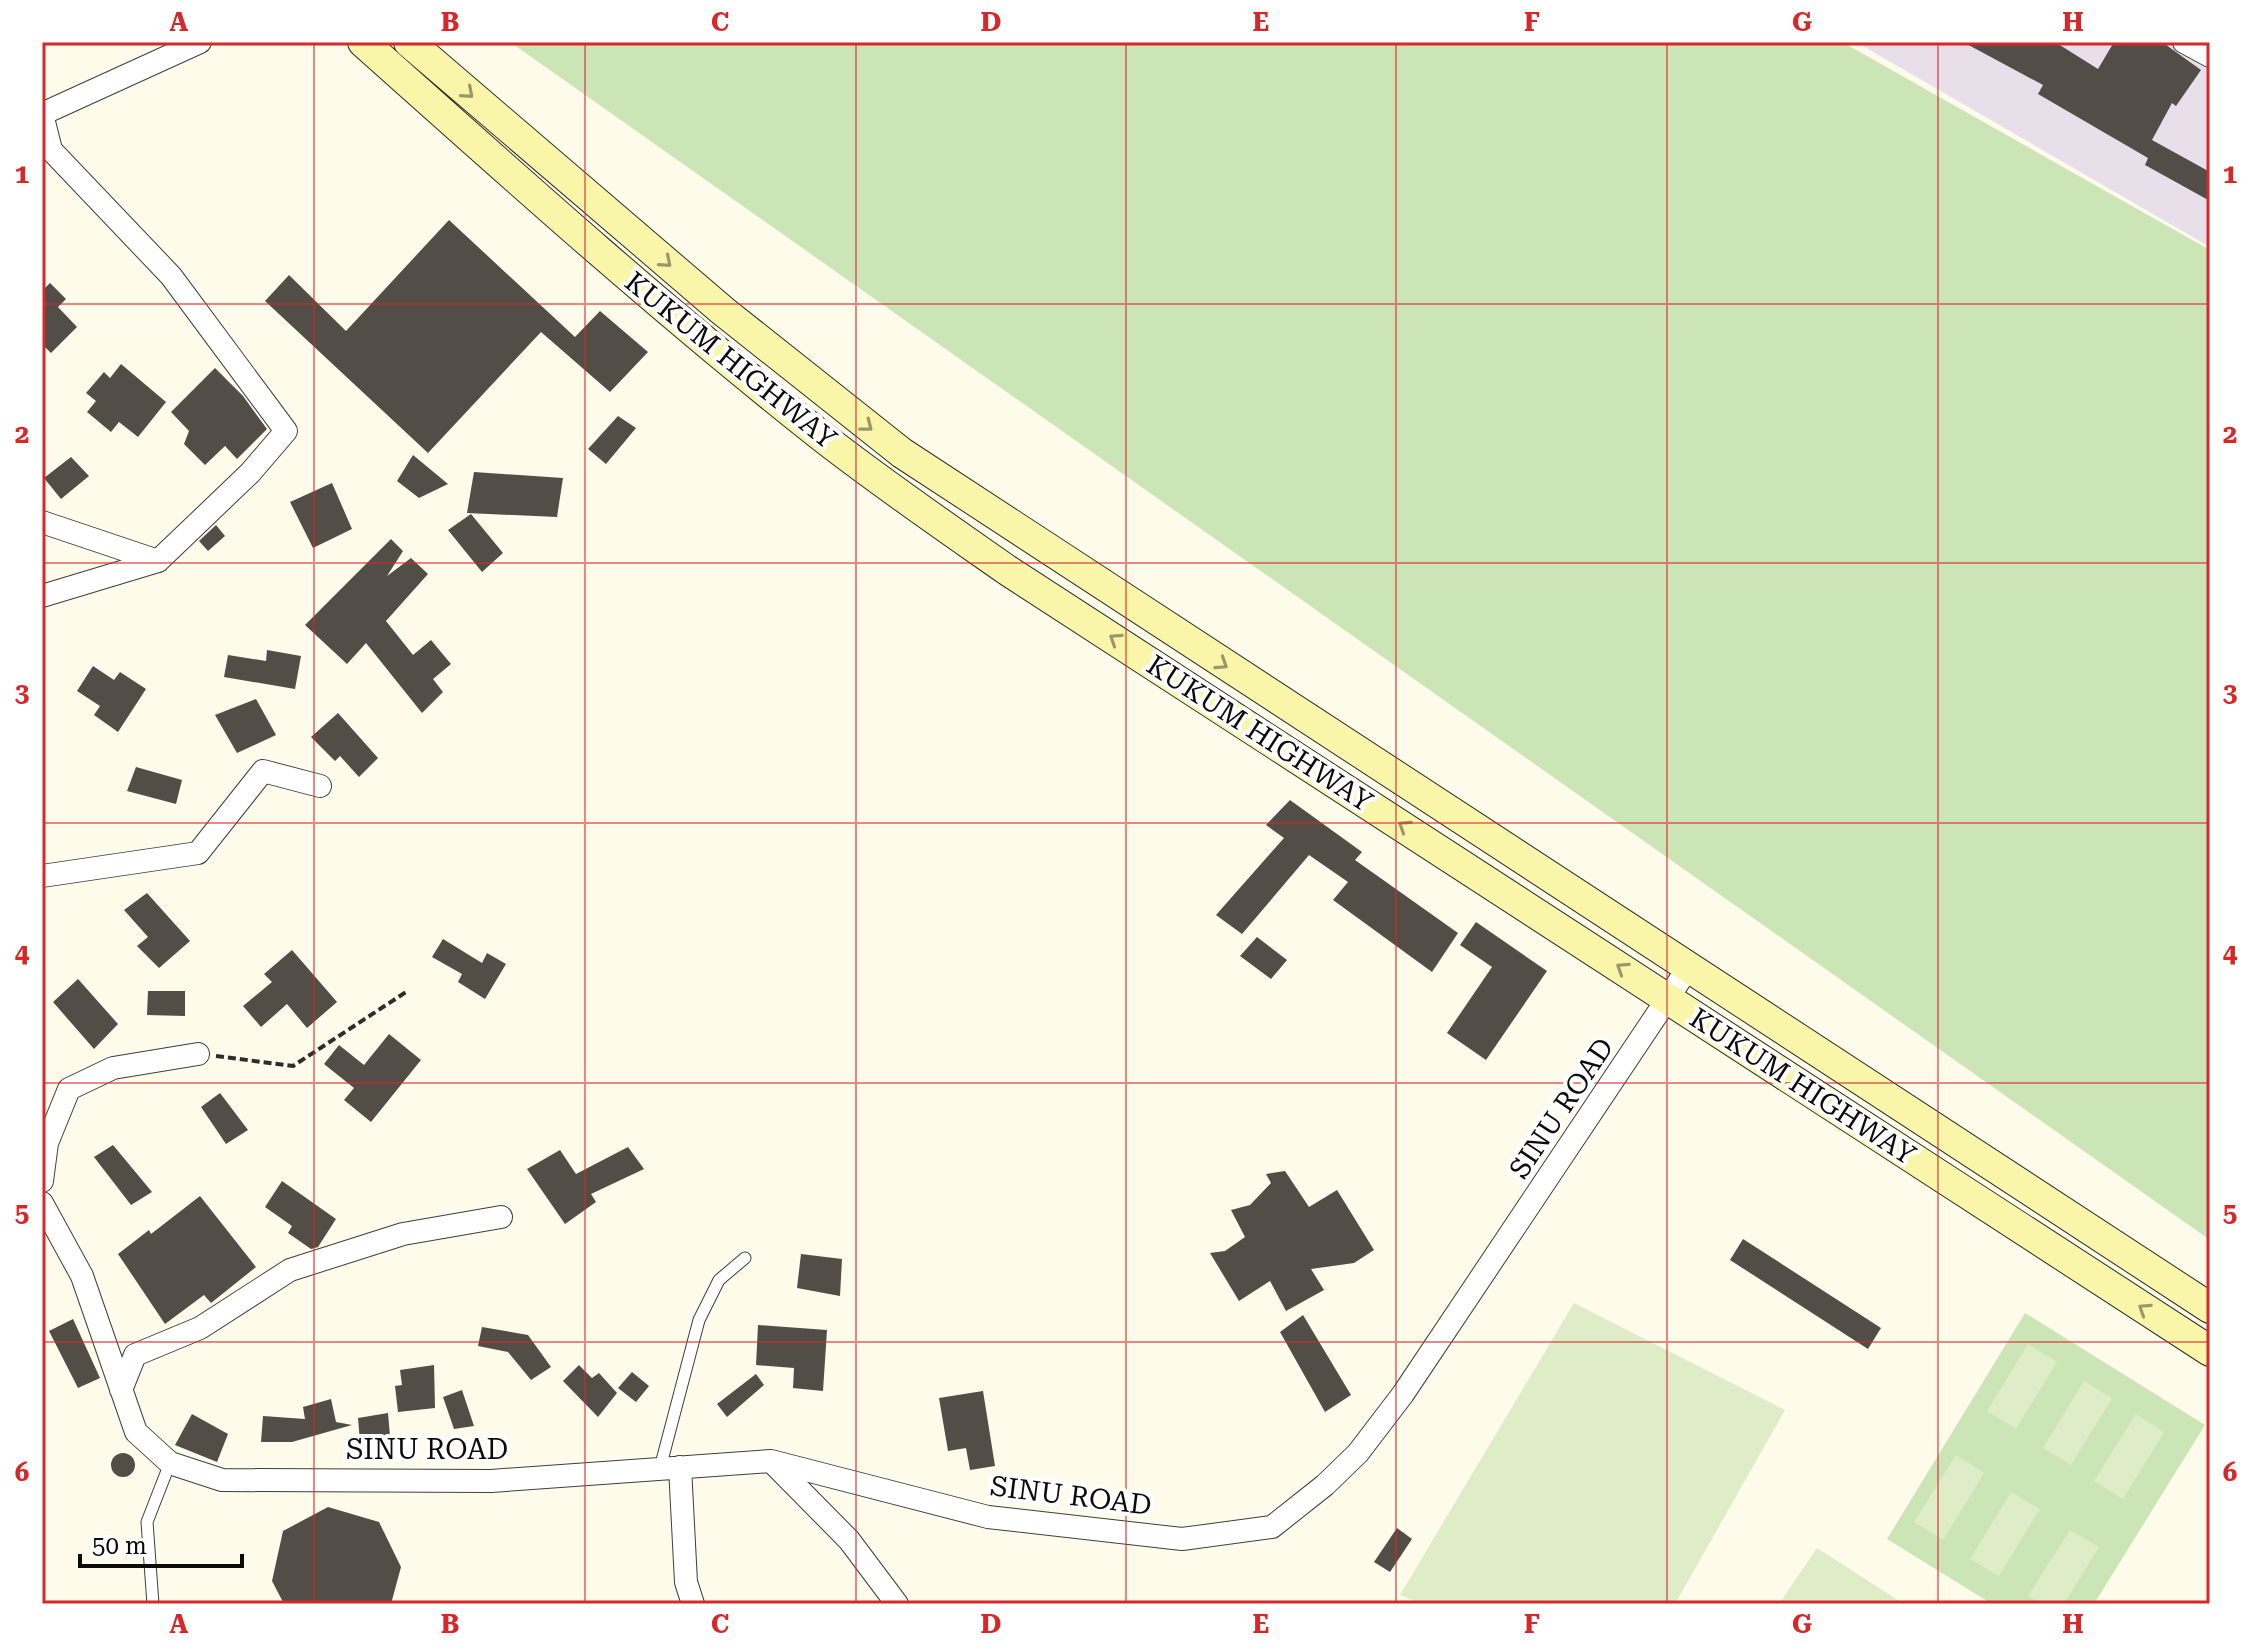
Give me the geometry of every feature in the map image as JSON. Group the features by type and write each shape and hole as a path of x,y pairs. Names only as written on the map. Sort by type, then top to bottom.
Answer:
{"main road":[{"name":"KUKUM HIGHWAY","path":"363,42 714,348 822,436 919,508 1007,570 2210,1351"},
{"name":"KUKUM HIGHWAY","path":"409,42 723,311 902,453 2210,1308"}],"street":[{"path":"42,596 158,561 250,473 286,431 171,276 51,150 42,114 200,42"},
{"path":"2184,42 2210,56"},
{"path":"42,522 158,561"},
{"path":"42,876 198,853 263,771 320,786"},
{"name":"SINU ROAD","path":"42,1203 82,1276 136,1432 170,1463 222,1480 491,1481 771,1461 988,1517 1182,1539 1272,1527 1325,1485 1358,1453 1403,1394 1688,968"},
{"path":"42,1181 47,1143 69,1089 113,1068 198,1054"},
{"path":"121,1390 135,1355 200,1328 290,1270 403,1234 501,1217"},
{"path":"771,1461 849,1540 897,1604"},
{"path":"670,1467 686,1582 693,1604"}],"lane":[{"path":"670,1467 699,1320 719,1280 745,1258"},
{"path":"153,1604 147,1522 170,1463"}],"path":[{"path":"198,1054 293,1066 406,992"}],"shaded area":[{"path":"1856,42 2210,42 2210,247"}],"green space":[{"path":"510,42 1842,42 2210,250 2210,1240"},
{"path":"1574,1303 1785,1410 1675,1604 1421,1604 1400,1595"},
{"path":"2025,1313 2205,1425 2094,1604 1992,1604 1887,1539"},
{"path":"2028,1344 2057,1362 2016,1429 1987,1411"},
{"path":"2084,1381 2112,1398 2071,1465 2043,1448"},
{"path":"2136,1414 2164,1432 2123,1499 2094,1481"},
{"path":"1956,1455 1984,1473 1943,1540 1914,1522"},
{"path":"2011,1492 2040,1509 1999,1576 1970,1559"},
{"path":"2070,1530 2099,1547 2064,1604 2041,1604 2028,1596"},
{"path":"1817,1548 1904,1604 1779,1604"}],"building":[{"path":"1963,42 2055,42 2098,69 2114,42 2162,42 2201,70 2176,106 2172,103 2152,140 2210,172 2210,201 2145,165 2148,158 2038,94 2043,85"},
{"path":"449,220 575,337 600,311 648,352 610,392 541,332 428,453 265,301 289,275 346,331"},
{"path":"50,283 66,299 58,307 77,327 51,353 42,344 42,291"},
{"path":"121,364 166,402 138,437 119,422 111,432 87,412 96,401 86,393 104,372 110,378"},
{"path":"215,368 243,396 267,429 237,459 225,446 205,465 184,444 189,431 171,412"},
{"path":"618,416 636,428 606,464 588,449"},
{"path":"413,455 448,484 419,498 397,481"},
{"path":"71,457 89,476 61,499 44,478"},
{"path":"474,472 563,478 557,517 467,513"},
{"path":"332,483 352,529 313,548 290,502"},
{"path":"471,514 503,553 482,572 448,530"},
{"path":"216,525 225,536 208,551 199,541"},
{"path":"391,539 403,551 387,576 411,558 428,574 386,621 413,655 431,640 451,664 433,679 443,692 422,713 366,643 347,664 305,625"},
{"path":"267,650 301,656 295,689 224,677 228,655 266,661"},
{"path":"93,666 114,680 120,672 146,689 118,732 94,715 100,706 77,691"},
{"path":"256,699 276,735 237,753 215,715"},
{"path":"338,713 378,758 359,777 340,756 335,761 311,737"},
{"path":"136,767 182,780 176,804 127,791"},
{"path":"1290,800 1362,852 1355,860 1458,933 1432,972 1333,900 1348,882 1309,855 1242,934 1216,915 1284,838 1266,825"},
{"path":"147,893 190,941 159,968 137,946 148,937 124,910"},
{"path":"1476,922 1547,971 1486,1060 1447,1033 1492,967 1460,945"},
{"path":"1257,937 1287,960 1271,979 1240,956"},
{"path":"443,939 482,963 487,953 506,964 485,999 458,982 462,974 432,957"},
{"path":"292,950 337,1002 307,1028 287,1004 261,1027 243,1006 272,982 264,974"},
{"path":"78,979 118,1024 94,1049 53,1002"},
{"path":"148,991 185,991 185,1016 147,1015"},
{"path":"389,1034 421,1060 371,1122 344,1100 354,1088 324,1064 339,1045 364,1065"},
{"path":"220,1093 248,1130 226,1144 201,1107"},
{"path":"113,1145 152,1192 131,1205 94,1157"},
{"path":"628,1147 644,1169 591,1194 596,1202 565,1224 527,1169 560,1150 576,1174"},
{"path":"1285,1171 1309,1207 1337,1190 1374,1250 1354,1263 1311,1269 1324,1290 1286,1311 1270,1281 1239,1301 1210,1253 1225,1251 1245,1237 1231,1210 1250,1205 1271,1183 1266,1174"},
{"path":"282,1181 336,1219 318,1247 311,1249 288,1233 292,1226 265,1207"},
{"path":"200,1196 256,1267 211,1303 204,1295 165,1324 118,1254 149,1230 151,1234"},
{"path":"1743,1239 1881,1328 1868,1349 1730,1260"},
{"path":"801,1254 842,1259 840,1296 797,1288"},
{"path":"1303,1315 1351,1395 1325,1412 1280,1332"},
{"path":"73,1319 100,1378 78,1388 49,1331"},
{"path":"758,1325 827,1330 823,1391 793,1388 794,1368 756,1365"},
{"path":"482,1327 528,1335 551,1367 531,1380 508,1352 478,1346"},
{"path":"434,1365 435,1408 398,1412 395,1386 402,1385 400,1370"},
{"path":"579,1365 592,1378 599,1373 617,1393 598,1417 563,1381"},
{"path":"632,1372 649,1386 636,1402 618,1388"},
{"path":"756,1374 764,1385 727,1417 717,1404"},
{"path":"462,1390 474,1426 454,1429 443,1397"},
{"path":"983,1391 995,1466 970,1470 966,1448 948,1451 939,1398"},
{"path":"331,1399 336,1422 352,1425 292,1442 261,1442 263,1416 305,1419 303,1407"},
{"path":"388,1413 390,1436 360,1442 358,1418"},
{"path":"192,1414 228,1434 217,1462 175,1445"},
{"path":"123,1453 132,1456 135,1465 132,1474 123,1477 114,1474 111,1465 114,1456"},
{"path":"328,1507 379,1522 401,1567 391,1604 284,1604 272,1581 283,1531"},
{"path":"1397,1528 1412,1539 1390,1572 1374,1562"}]}
